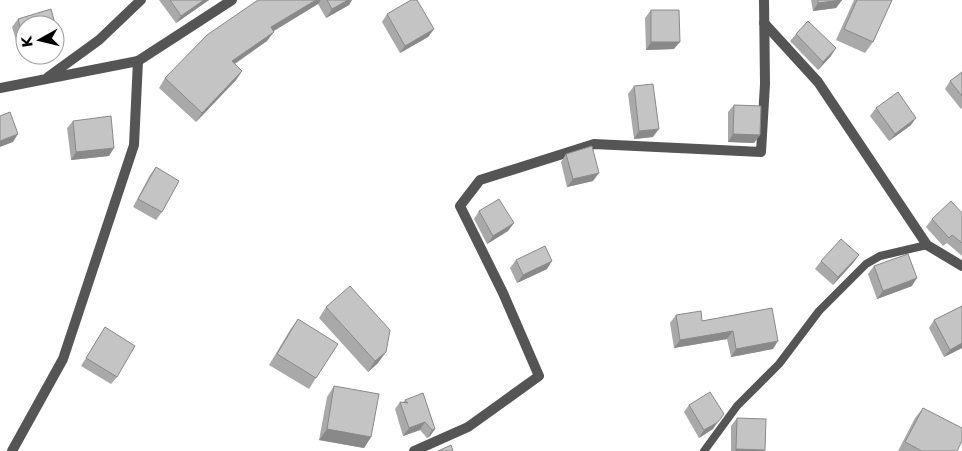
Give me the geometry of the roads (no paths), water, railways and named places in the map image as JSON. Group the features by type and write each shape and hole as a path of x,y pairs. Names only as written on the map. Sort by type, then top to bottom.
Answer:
{"street":[{"path":"45,79 99,40 141,0"},
{"path":"0,88 138,60 232,0"},
{"path":"414,451 468,428 539,376 503,293 460,206 480,180 594,144 761,152 764,84 764,0"},
{"path":"764,23 818,82 928,245 962,266"},
{"path":"12,451 63,359 134,145 138,60"}],"lane":[{"path":"704,451 737,406 779,364 819,311 866,264 880,256 928,245"}]}
